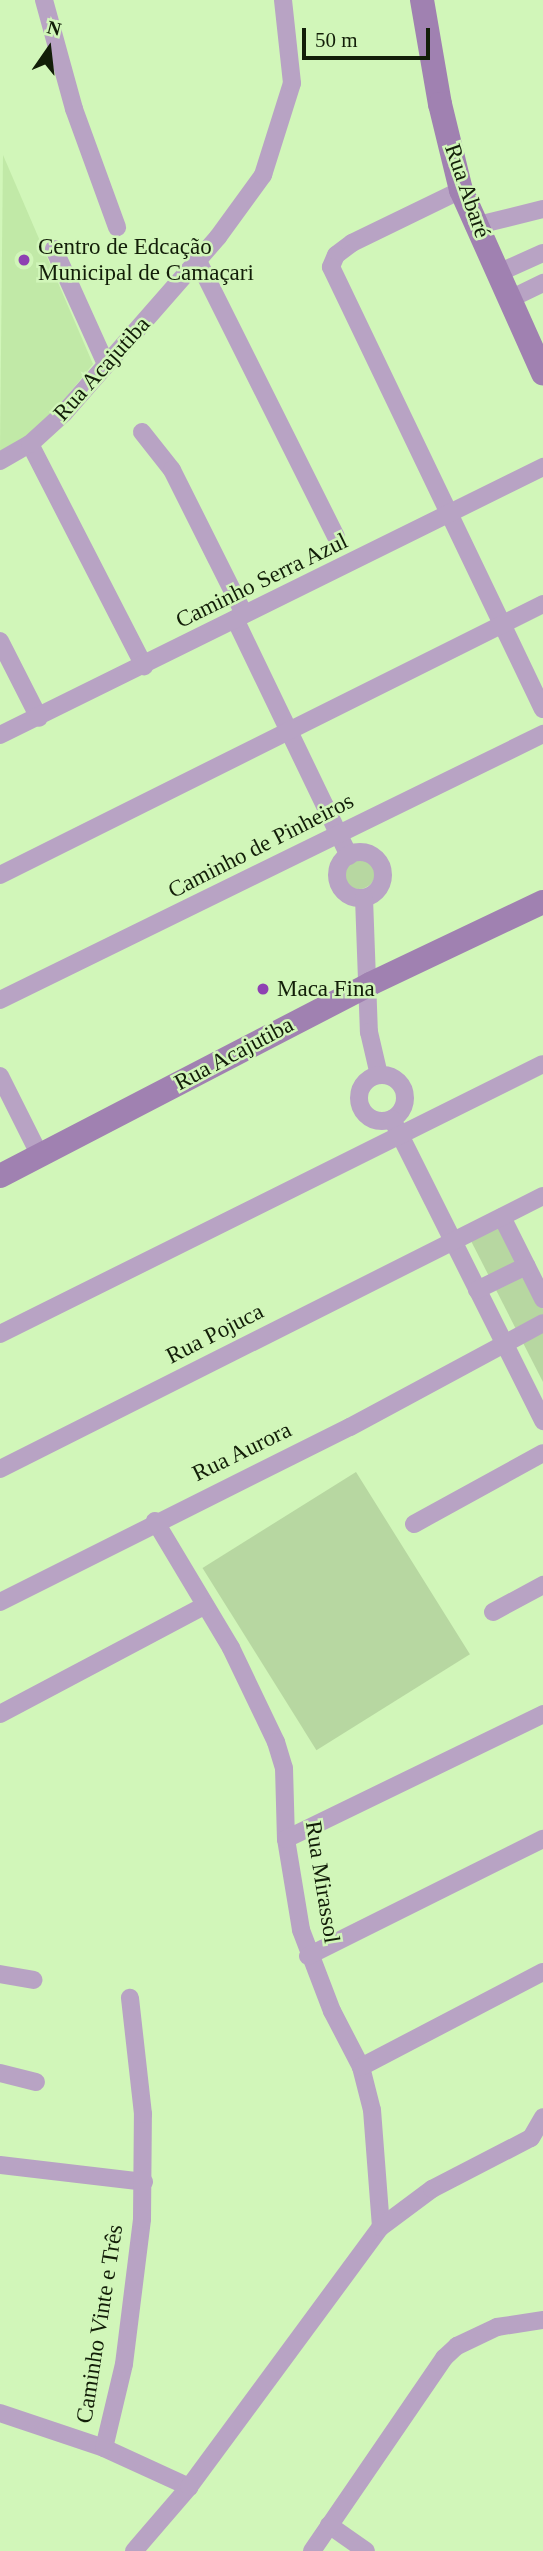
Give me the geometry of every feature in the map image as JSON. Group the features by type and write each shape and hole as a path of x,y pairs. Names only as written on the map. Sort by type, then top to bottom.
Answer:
{"street":[{"path":"44,0 74,109 117,227"},
{"name":"Rua Acajutiba","path":"0,461 30,444 106,365 252,192 278,138 293,70 283,0"},
{"name":"Rua Abaré","path":"422,0 440,104 461,190 474,226 543,373"},
{"path":"461,190 352,243 336,255 332,272 543,709"},
{"path":"474,226 543,209"},
{"path":"54,249 106,365"},
{"path":"498,273 543,253"},
{"path":"197,260 336,536"},
{"path":"510,299 543,283"},
{"path":"142,432 172,470 289,731 349,856"},
{"path":"30,444 144,666"},
{"name":"Caminho Serra Azul","path":"0,734 39,718 543,467"},
{"path":"0,876 543,604"},
{"path":"0,640 39,718"},
{"name":"Caminho de Pinheiros","path":"0,1000 543,734"},
{"path":"366,853 380,863 383,880 379,889 364,898 347,894 337,879 342,862 349,856 366,853"},
{"path":"364,898 370,984 369,1032 379,1075"},
{"name":"Rua Acajutiba","path":"0,1176 370,984 543,902"},
{"path":"0,1334 543,1064"},
{"path":"379,1075 395,1079 404,1092 403,1107 392,1119 368,1118 359,1104 365,1082 379,1075"},
{"path":"0,1076 40,1156"},
{"path":"392,1119 543,1421"},
{"name":"Rua Pojuca","path":"0,1469 543,1196"},
{"path":"502,1217 543,1298"},
{"path":"477,1290 526,1266"},
{"name":"Rua Aurora","path":"0,1602 155,1521 505,1346 543,1323"},
{"path":"414,1524 543,1453"},
{"name":"Rua Mirassol","path":"155,1521 253,1690 276,1742 285,1779 286,1839 308,1956 362,2067 372,2110 382,2227"},
{"path":"494,1612 543,1585"},
{"path":"0,1714 204,1606"},
{"path":"286,1839 543,1714"},
{"path":"308,1956 543,1839"},
{"path":"362,2067 543,1972"},
{"path":"0,1974 33,1980"},
{"name":"Caminho Vinte e Três","path":"104,2448 135,2290 144,2182 143,2114 130,1998"},
{"path":"0,2073 36,2082"},
{"path":"134,2551 189,2487 382,2227 432,2189 537,2143 543,2117"},
{"path":"0,2165 144,2182"},
{"path":"312,2551 444,2358 457,2346 497,2327 543,2320"},
{"name":"Caminho Vinte e Três","path":"0,2413 104,2448 189,2487"},
{"path":"329,2525 366,2551"}],"shaded area":[{"name":"Centro de Edcação Municipal de Camaçari","path":"3,155 93,364 50,417 25,440 0,451"},
{"path":"359,857 370,862 375,873 370,884 359,889 348,884 343,873 348,862"},
{"path":"497,1222 543,1309 543,1382 469,1237"},
{"path":"356,1472 470,1654 316,1750 203,1568"}],"place":[{"name":"Centro de Edcação Municipal de Camaçari","path":"24,260"},
{"name":"Maca Fina","path":"263,989"}]}
